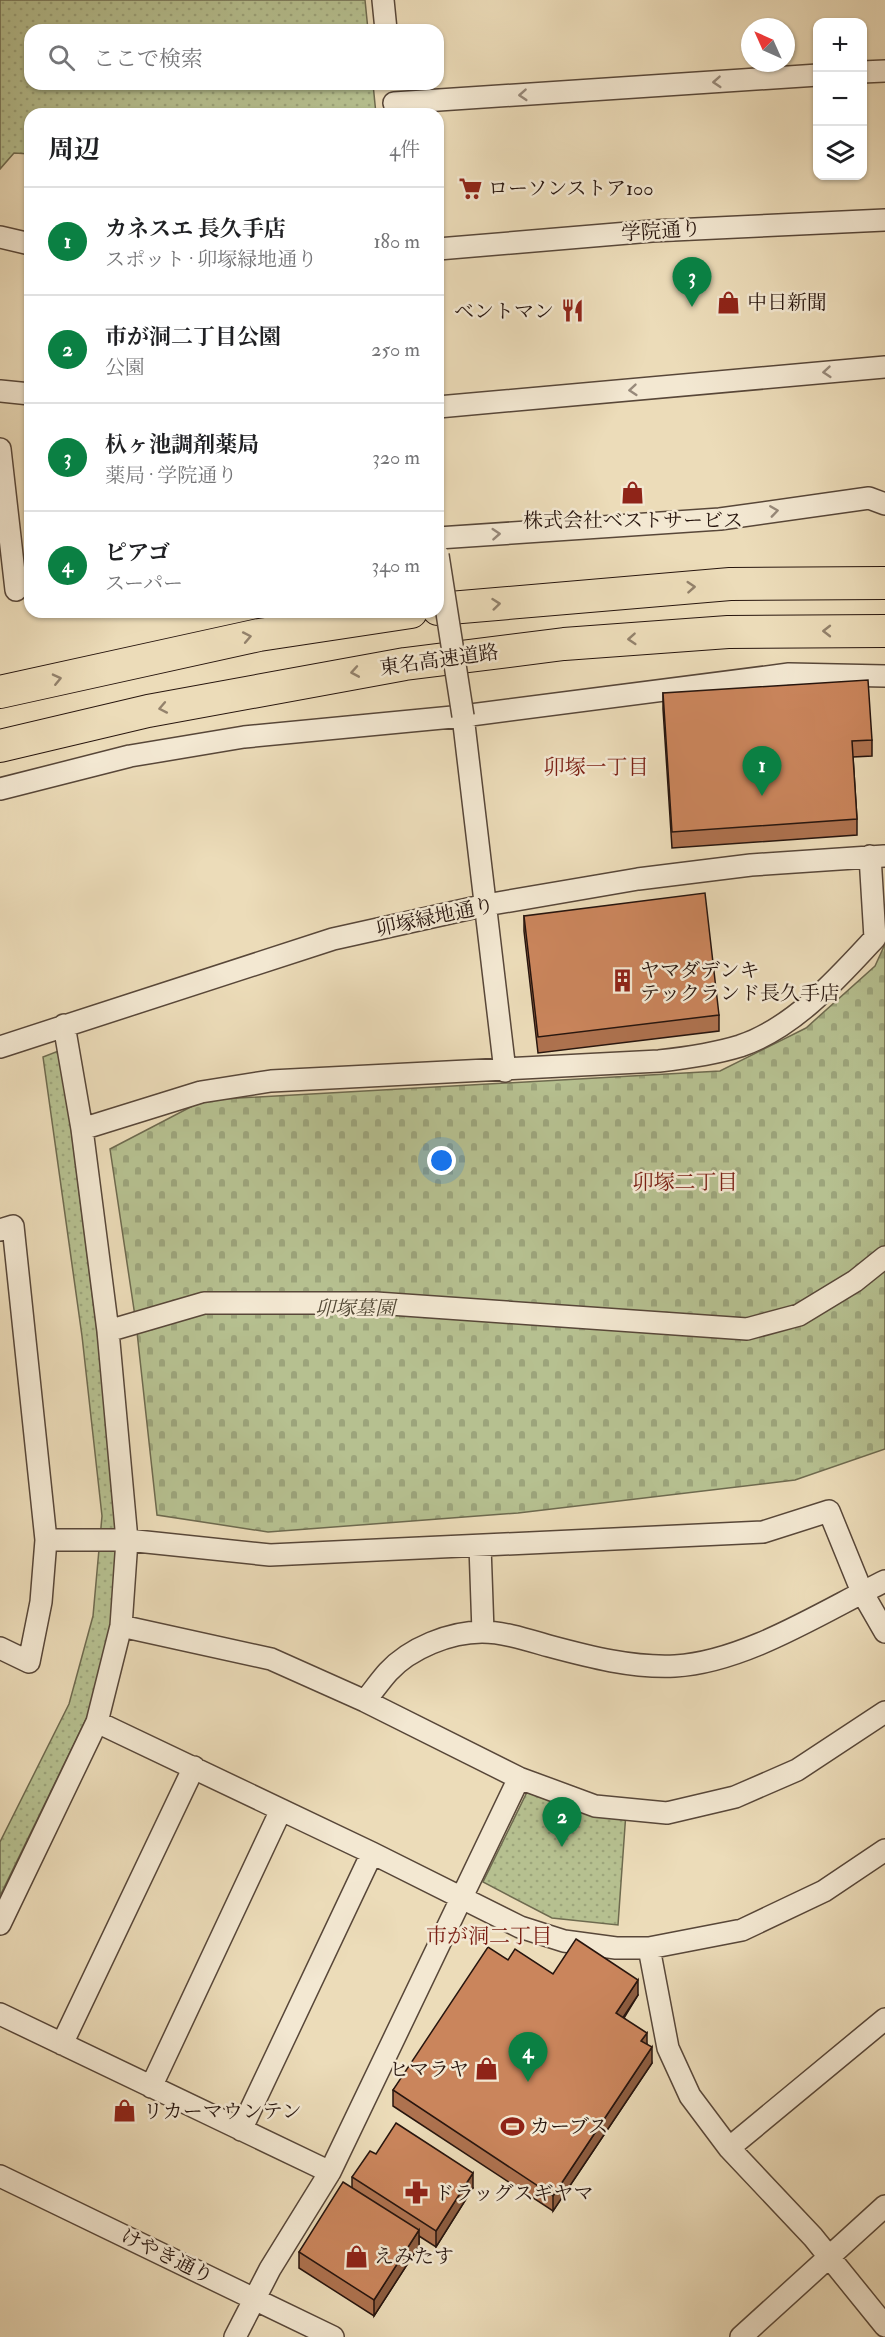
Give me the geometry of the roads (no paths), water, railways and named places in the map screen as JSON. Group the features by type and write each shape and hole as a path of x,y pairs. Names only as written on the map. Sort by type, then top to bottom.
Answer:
{"highway":[{"path":"444,608 730,584 885,583"},
{"path":"0,692 259,635 371,618"},
{"name":"東名高速道路","path":"0,746 214,698 417,662 564,644 728,632 885,631"}],"street":[{"path":"383,0 385,24"},
{"path":"867,72 885,71"},
{"path":"394,100 813,75"},
{"name":"学院通り","path":"444,248 652,231 885,220"},
{"path":"0,237 24,243"},
{"path":"444,406 885,367"},
{"path":"0,391 24,393"},
{"path":"0,449 2,488 15,591"},
{"path":"444,538 720,519 869,498 885,504"},
{"path":"444,593 463,716 505,1071"},
{"path":"0,789 130,756 244,737 463,716 789,674 885,676"},
{"path":"82,1129 201,1092 271,1081 505,1071 659,1061 700,1056 742,1045 781,1024 830,988 875,938 878,856"},
{"name":"卯塚緑地通り","path":"0,1047 333,939 486,905 638,879 751,865 878,856"},
{"path":"0,1924 97,1722 122,1626 127,1539 108,1330 82,1129 64,1025"},
{"path":"0,1230 13,1226 46,1540 41,1602 29,1662 0,1648"},
{"path":"108,1330 204,1304 227,1303 376,1303 747,1329 799,1315 855,1281 885,1257"},
{"path":"46,1540 127,1539 270,1555 763,1532 829,1511 862,1592 885,1632"},
{"path":"480,1546 483,1632"},
{"path":"365,1701 389,1671 407,1656 435,1642 456,1635 483,1632 614,1661 638,1665 676,1666 714,1660 742,1651 885,1581"},
{"path":"122,1626 271,1659 365,1701 519,1778 595,1806 667,1813 735,1797 797,1770 885,1712"},
{"path":"97,1722 372,1853 520,1927 564,1941 616,1948 649,1948 742,1930 824,1891 885,1850"},
{"path":"62,2044 194,1767"},
{"path":"235,2337 254,2298 330,2172 519,1778"},
{"path":"151,2087 281,1810"},
{"path":"241,2130 372,1853"},
{"path":"649,1948 668,2048 690,2096 729,2148 830,2257 885,2326"},
{"path":"0,2014 330,2172"},
{"path":"729,2148 885,2019"},
{"name":"けやき通り","path":"0,2176 333,2337"},
{"path":"741,2337 885,2206"}],"place":[{"name":"ローソンストア100","path":"470,188"},
{"name":"中日新聞","path":"729,302"},
{"name":"杁ヶ池調剤薬局","path":"692,307"},
{"name":"ベントマン","path":"572,311"},
{"name":"株式会社ベストサービス","path":"633,492"},
{"name":"カネスエ 長久手店","path":"762,796"},
{"name":"ヤマダデンキ テックランド長久手店","path":"622,981"},
{"name":"市が洞二丁目公園","path":"562,1847"},
{"name":"ヒマラヤ","path":"487,2069"},
{"name":"ピアゴ","path":"528,2082"},
{"name":"リカーマウンテン","path":"125,2111"},
{"name":"カーブス","path":"512,2126"},
{"name":"ドラッグスギヤマ","path":"416,2193"},
{"name":"えみたす","path":"356,2256"}],"district":[{"name":"卯塚一丁目","path":"596,767"},
{"name":"卯塚二丁目","path":"685,1182"},
{"name":"市が洞二丁目","path":"489,1936"}],"park label":[{"name":"卯塚墓園","path":"355,1308"}]}
